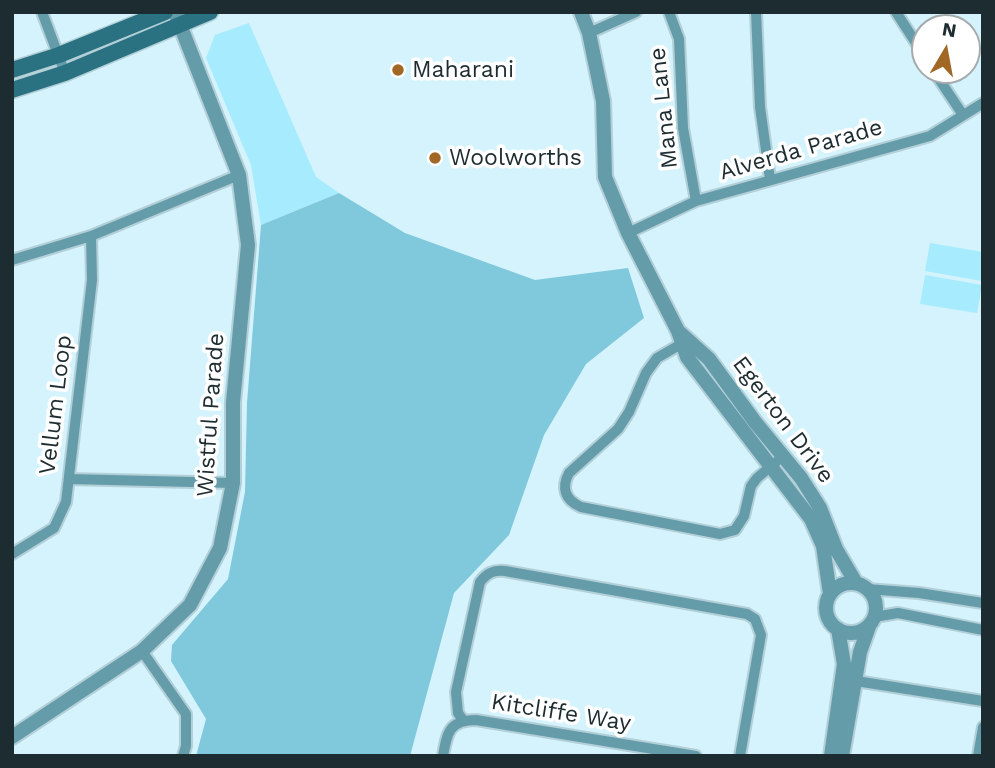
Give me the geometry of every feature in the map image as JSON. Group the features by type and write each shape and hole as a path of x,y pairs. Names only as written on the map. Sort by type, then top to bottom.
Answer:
{"main road":[{"path":"12,70 59,55 165,12"},
{"path":"12,90 65,73 178,18 210,12"}],"street":[{"path":"42,12 65,73"},
{"name":"Egerton Drive","path":"581,12 589,33 603,101 605,177 628,233 682,338 687,357 811,519 823,546 830,594 826,609 828,617 838,629 844,664 831,756"},
{"path":"589,33 636,12"},
{"name":"Mana Lane","path":"669,12 679,39 683,128 696,201"},
{"path":"756,12 760,107 770,179"},
{"path":"896,12 911,35"},
{"name":"Wistful Parade","path":"12,737 142,651 190,605 220,548 233,483 233,402 248,245 239,175 178,18"},
{"path":"942,84 963,115"},
{"name":"Alverda Parade","path":"628,233 696,201 930,136 983,103"},
{"path":"12,260 91,236 239,175"},
{"name":"Vellum Loop","path":"12,554 54,528 66,502 92,280 91,236"},
{"path":"682,338 650,366 624,421 569,472 564,482 566,495 572,503 720,534 735,530 744,516 751,486 783,456"},
{"name":"Egerton Drive","path":"682,338 709,359 801,478 820,508 836,549 875,602 872,620"},
{"path":"69,479 233,483"},
{"path":"463,720 458,713 456,692 480,582 486,574 495,570 505,571 747,614 755,619 761,635 740,756"},
{"path":"830,594 846,583 983,603"},
{"path":"838,629 855,632 872,620 898,613 983,630"},
{"path":"842,756 860,652 872,620"},
{"path":"142,651 186,714 186,746 183,756"},
{"path":"856,681 983,701"},
{"name":"Kitcliffe Way","path":"443,756 450,730 463,720 696,756"},
{"path":"978,756 983,727"}],"shaded area":[{"path":"249,23 316,177 339,193 261,225 251,165 206,58 215,35"},
{"path":"339,193 405,233 535,280 628,268 644,318 586,364 544,435 509,535 454,593 410,756 196,756 206,719 171,661 172,645 228,579 245,492 247,403 261,225"},
{"path":"930,243 983,252 982,281 925,271"},
{"path":"925,275 982,285 977,313 920,304"}],"place":[{"name":"Maharani","path":"398,70"},
{"name":"Woolworths","path":"435,158"}]}
